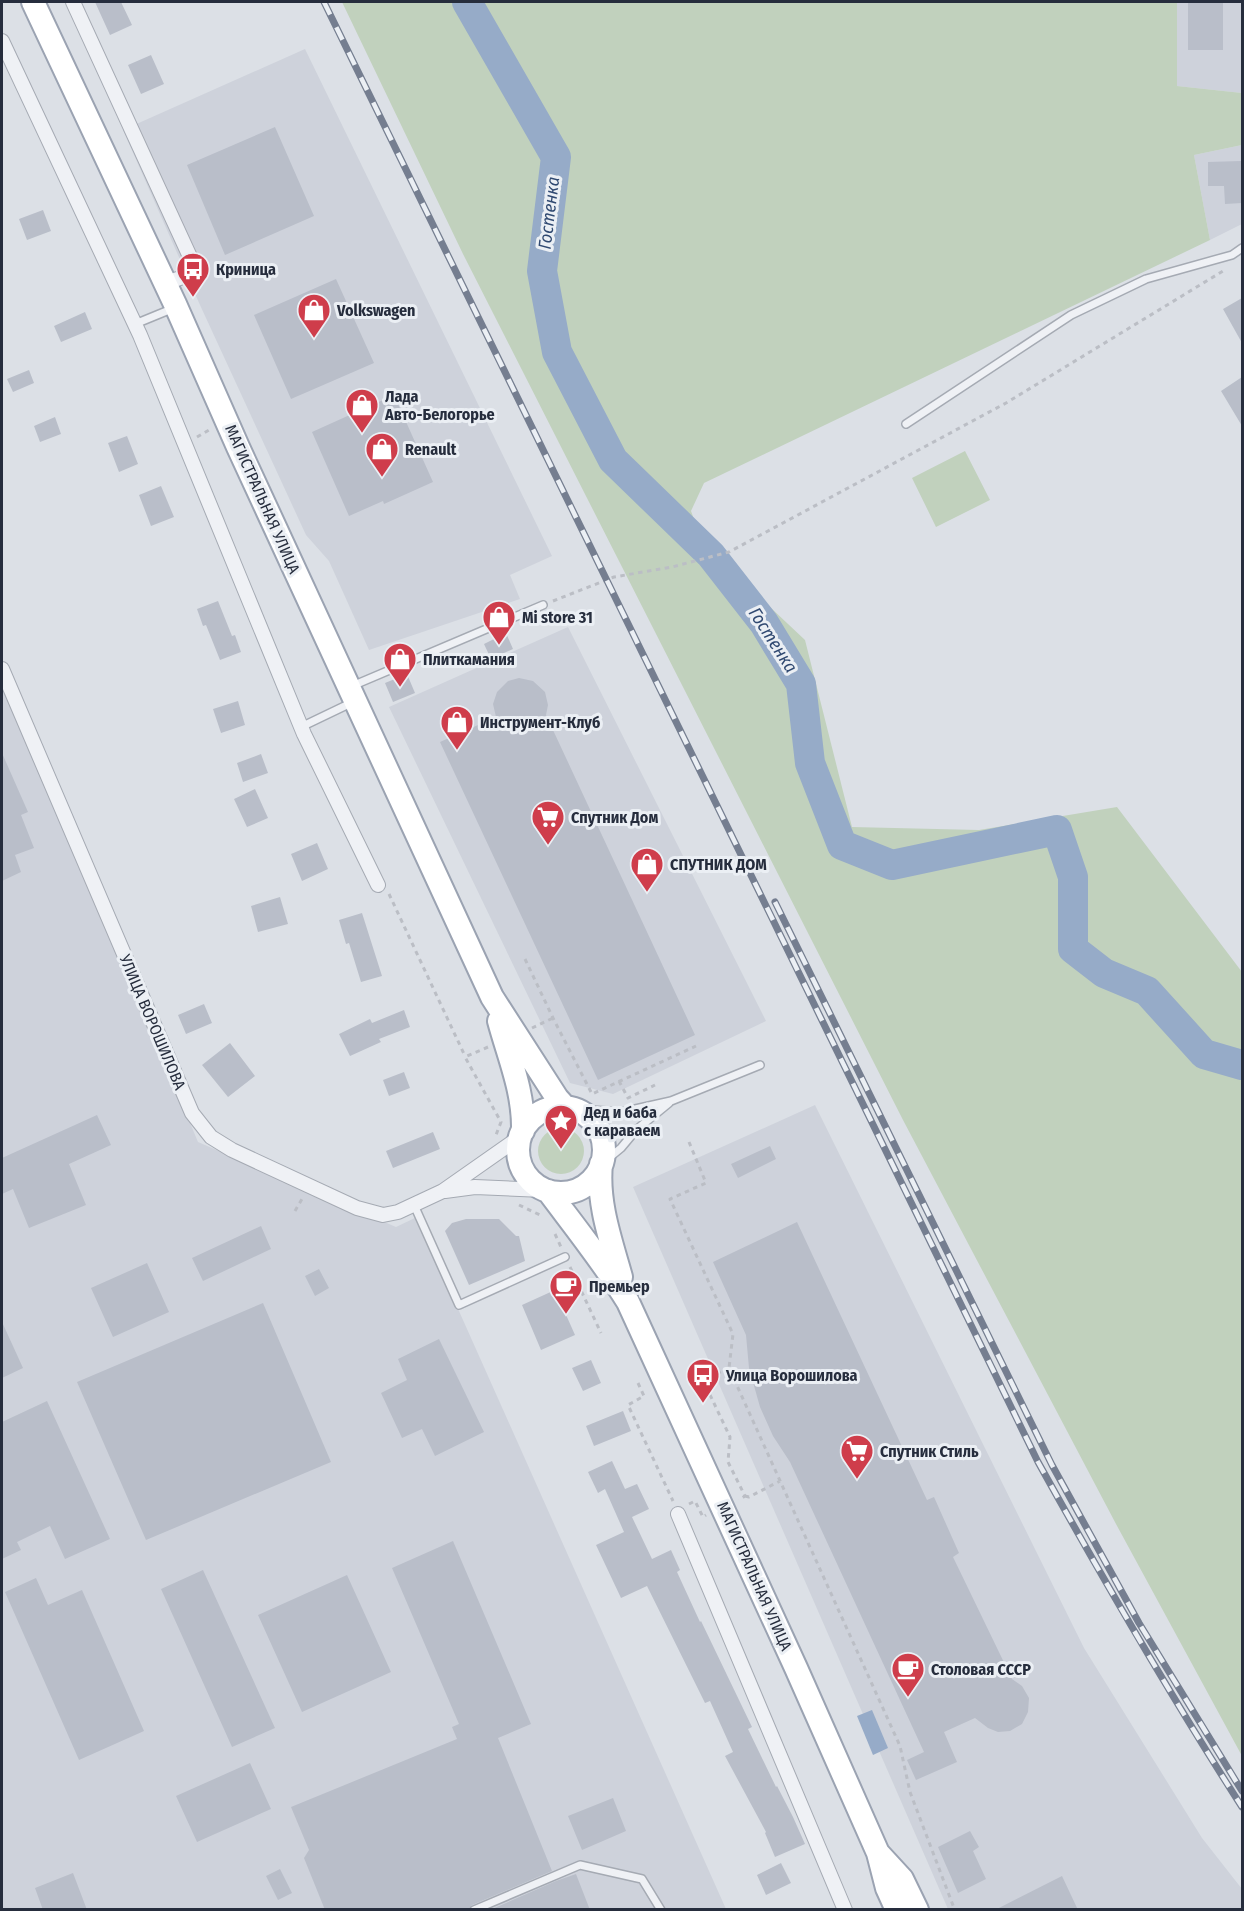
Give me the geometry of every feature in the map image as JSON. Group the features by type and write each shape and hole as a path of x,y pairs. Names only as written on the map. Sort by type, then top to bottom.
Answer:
{"main road":[{"name":"МАГИСТРАЛЬНАЯ УЛИЦА","path":"33,2 166,283 238,447 510,1038 523,1114 519,1158 522,1168 535,1185 545,1190 578,1228 628,1302 724,1507 878,1853 886,1888 897,1910"},
{"name":"МАГИСТРАЛЬНАЯ УЛИЦА","path":"510,1038 557,1098 589,1118 600,1132 604,1150 599,1179 605,1219 628,1302"},
{"path":"522,1134 534,1117 541,1113 558,1108 570,1108"},
{"path":"545,1190 565,1193 582,1187 596,1175 601,1164"},
{"name":"МАГИСТРАЛЬНАЯ УЛИЦА","path":"878,1853 902,1879 917,1910"}],"street":[{"path":"73,2 197,272 166,283"},
{"path":"2,41 135,324 301,726 378,885"},
{"name":"УЛИЦА ВОРОШИЛОВА","path":"2,669 6,693 198,1123 211,1137 232,1149 366,1211 383,1215 398,1212 443,1191"},
{"path":"443,1191 522,1134"},
{"path":"443,1191 475,1187 545,1190"},
{"path":"678,1514 845,1910"}],"lane":[{"path":"906,424 1071,315 1146,279 1232,255 1242,248"},
{"path":"135,324 177,307"},
{"path":"301,726 353,694 543,605"},
{"path":"570,1108 622,1112 671,1101 760,1065"},
{"path":"601,1164 621,1148 636,1130 671,1101"},
{"path":"414,1205 459,1305 565,1257"},
{"path":"474,1910 580,1865 642,1879 661,1910"}],"path":[{"path":"543,605 614,577 672,567 729,552 1006,403 1223,271"},
{"path":"378,885 388,893 465,1057 501,1122 488,1148 478,1155 482,1163"},
{"path":"525,959 552,1018 592,1094 696,1046"},
{"path":"465,1057 552,1018"},
{"path":"619,1081 628,1098 655,1085"},
{"path":"689,1142 706,1183 670,1198 733,1334 729,1368 900,1746 910,1792 954,1908"},
{"path":"296,1211 309,1185"},
{"path":"519,1204 539,1214 545,1220"},
{"path":"551,1226 601,1333"},
{"path":"638,1383 644,1396 628,1405 678,1514"},
{"path":"745,1496 749,1497 780,1480"}],"shaded area":[{"path":"1177,2 1242,2 1242,93 1177,86"},
{"path":"305,49 552,556 510,575 520,599 369,650 329,561 306,535 200,305 123,130"},
{"path":"1242,145 1242,224 1210,240 1194,155"},
{"path":"568,627 766,1021 613,1094 570,1083 389,707"},
{"path":"2,671 198,1142 396,1227 417,1217 726,1909 2,1909"},
{"path":"815,1105 1084,1648 1202,1838 1242,1889 1242,1909 948,1909 633,1187"}],"green space":[{"path":"342,2 1177,2 1177,86 1242,93 1242,145 1194,155 1210,240 704,483 691,511 703,544 805,640 852,827 979,830 1117,807 1242,972 1242,1756 1116,1524 903,1120 463,254"},
{"path":"965,451 990,500 936,527 912,478"},
{"path":"561,1128 570,1129 577,1135 583,1142 583,1160 577,1167 570,1173 561,1174 552,1173 545,1167 539,1160 538,1151 539,1142 545,1135 552,1129"}],"water":[{"path":"872,1710 888,1748 873,1755 857,1716"}],"building":[{"path":"95,2 121,2 132,25 110,35"},
{"path":"1188,2 1223,2 1223,50 1188,50"},
{"path":"151,55 164,84 141,94 128,65"},
{"path":"275,127 314,216 225,255 187,165"},
{"path":"1241,161 1242,203 1225,204 1224,186 1208,186 1208,162"},
{"path":"43,210 51,231 27,240 19,219"},
{"name":"Volkswagen","path":"336,279 374,363 291,399 254,315"},
{"path":"1242,298 1242,343 1223,309"},
{"path":"85,312 92,329 61,342 54,326"},
{"path":"29,370 34,383 13,392 7,379"},
{"path":"1242,377 1242,426 1221,391"},
{"path":"394,395 433,482 384,504 383,501 349,516 312,432"},
{"path":"55,417 61,434 40,442 34,426"},
{"path":"127,436 138,464 119,472 108,443"},
{"path":"161,486 174,517 151,526 139,495"},
{"path":"218,601 241,652 220,660 197,609"},
{"name":"Mi store 31","path":"506,633 513,649 491,659 484,644"},
{"name":"Плиткамания","path":"407,674 415,693 393,702 385,683"},
{"name":"Спутник Дом","path":"519,678 533,681 545,692 548,705 546,715 695,1035 598,1080 440,742 496,717 493,704 497,692 508,681"},
{"path":"238,701 245,725 221,733 213,709"},
{"path":"2,753 28,812 21,815 34,848 15,855 21,872 2,881"},
{"path":"261,754 268,773 243,782 237,763"},
{"path":"255,789 268,818 247,827 234,799"},
{"path":"317,843 328,869 302,881 291,854"},
{"path":"280,897 288,924 258,932 251,906"},
{"path":"362,913 382,976 361,982 339,920"},
{"path":"204,1004 212,1023 186,1034 178,1015"},
{"path":"404,1010 410,1027 379,1039 381,1042 350,1056 339,1034 370,1019 372,1023"},
{"path":"230,1043 255,1076 228,1097 202,1065"},
{"path":"404,1072 410,1088 389,1096 383,1080"},
{"path":"97,1115 111,1145 69,1164 86,1205 29,1228 13,1189 2,1194 2,1158"},
{"path":"433,1132 440,1149 393,1168 386,1151"},
{"path":"770,1146 776,1159 738,1178 731,1164"},
{"path":"466,1219 499,1219 516,1236 519,1236 525,1261 469,1285 445,1231 452,1223"},
{"name":"Спутник Стиль","path":"797,1222 927,1500 934,1497 959,1553 953,1557 1012,1679 1022,1686 1029,1698 1028,1712 1022,1724 1010,1731 998,1732 975,1718 944,1732 957,1762 916,1780 907,1760 924,1752 790,1462 773,1436 760,1407 749,1368 746,1335 713,1262"},
{"path":"261,1226 271,1249 203,1281 192,1258"},
{"path":"147,1263 169,1312 113,1337 91,1288"},
{"path":"319,1269 329,1288 315,1296 305,1276"},
{"path":"555,1290 575,1335 541,1350 522,1305"},
{"path":"263,1303 331,1462 146,1540 77,1382"},
{"path":"2,1322 23,1368 2,1378"},
{"path":"439,1339 484,1432 435,1456 422,1429 402,1438 381,1393 407,1380 398,1359"},
{"path":"591,1360 601,1383 583,1391 572,1368"},
{"path":"47,1401 110,1539 65,1559 50,1526 17,1542 21,1550 2,1559 2,1422"},
{"path":"623,1411 631,1431 594,1446 586,1426"},
{"path":"612,1461 625,1489 637,1484 649,1509 632,1517 652,1559 671,1550 680,1570 677,1572 752,1727 748,1729 805,1844 775,1857 766,1832 725,1756 733,1752 710,1701 705,1703 647,1586 621,1598 596,1545 624,1532 605,1489 598,1493 588,1472"},
{"path":"453,1541 531,1724 498,1738 552,1871 472,1905 468,1910 325,1910 304,1858 309,1850 291,1807 457,1739 452,1727 459,1724 392,1568"},
{"path":"203,1570 275,1728 232,1747 161,1589"},
{"path":"347,1575 391,1672 302,1712 258,1615"},
{"path":"36,1578 48,1605 82,1590 144,1731 79,1760 5,1592"},
{"path":"250,1763 271,1809 197,1842 176,1796"},
{"path":"613,1798 626,1831 582,1850 568,1816"},
{"path":"970,1831 979,1847 973,1851 986,1879 958,1893 938,1847"},
{"path":"781,1863 791,1883 766,1895 757,1875"},
{"path":"280,1869 292,1893 278,1900 266,1876"},
{"path":"73,1873 87,1910 43,1910 35,1888"},
{"path":"576,1874 590,1910 490,1910 556,1881"},
{"path":"1062,1876 1078,1910 995,1910"}],"waterway":[{"name":"Гостенка","path":"467,2 556,157 542,271 557,352 613,460 711,555 764,623 801,684 810,763 842,845 892,865 1057,830 1073,877 1073,949 1104,973 1147,991 1204,1054 1242,1065"}],"railway":[{"path":"324,2 1038,1462 1137,1636 1242,1807"},
{"path":"775,902 1052,1465 1139,1623 1242,1791"}],"place":[{"name":"Криница","path":"193,298"},
{"name":"Volkswagen","path":"314,339"},
{"name":"Лада Авто-Белогорье","path":"362,434"},
{"name":"Renault","path":"382,478"},
{"name":"Mi store 31","path":"499,646"},
{"name":"Плиткамания","path":"400,688"},
{"name":"Инструмент-Клуб","path":"457,751"},
{"name":"Спутник Дом","path":"548,846"},
{"name":"СПУТНИК ДОМ","path":"647,893"},
{"name":"Дед и баба с караваем","path":"561,1150"},
{"name":"Премьер","path":"566,1315"},
{"name":"Улица Ворошилова","path":"703,1404"},
{"name":"Спутник Стиль","path":"857,1480"},
{"name":"Столовая СССР","path":"908,1698"}]}
